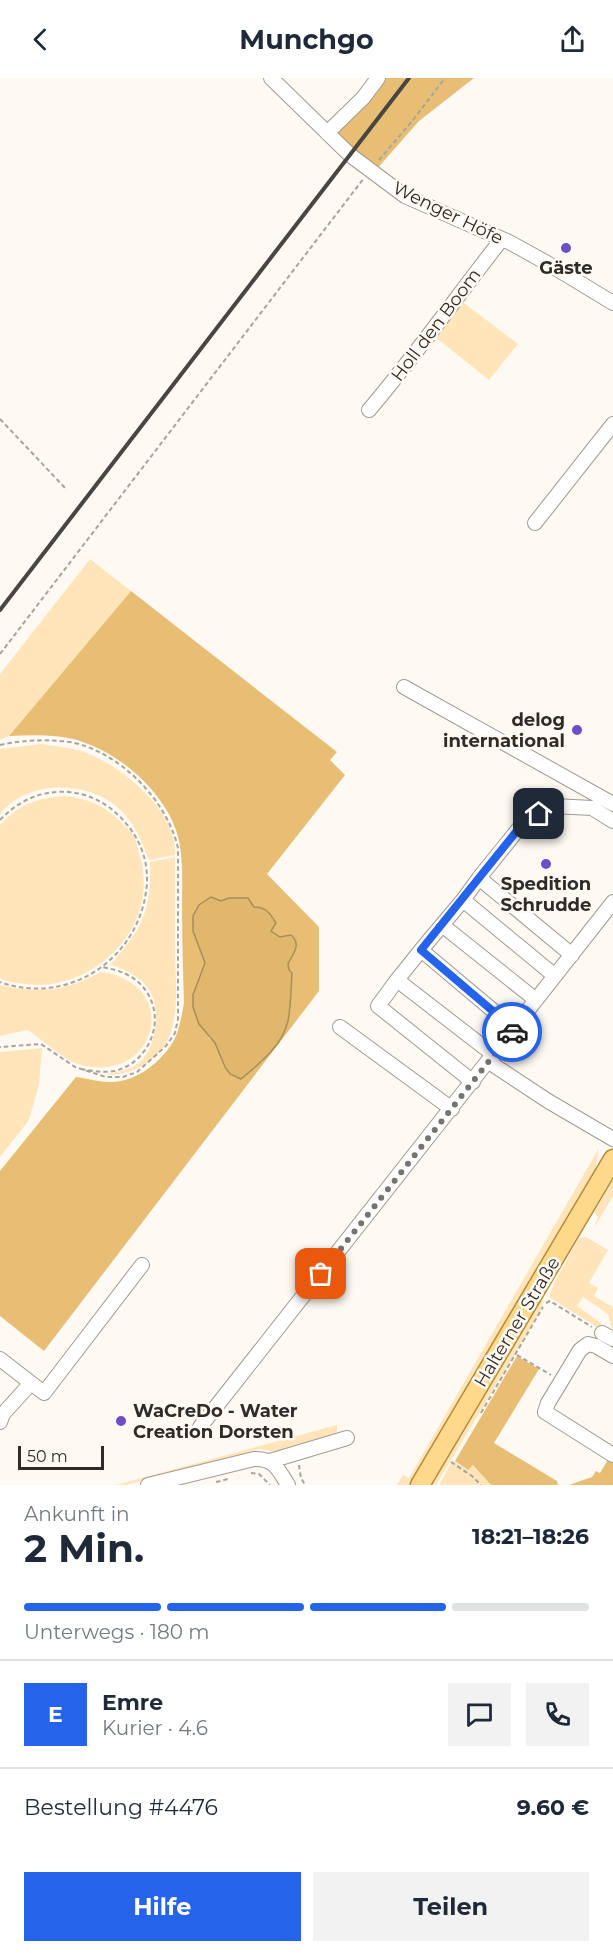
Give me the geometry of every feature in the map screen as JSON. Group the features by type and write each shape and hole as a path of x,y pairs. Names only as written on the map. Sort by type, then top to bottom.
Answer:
{"main road":[{"name":"Halterner Straße","path":"420,1485 613,1160"}],"street":[{"name":"Wenger Höfe","path":"271,78 350,155 405,196 502,239 613,303"},
{"path":"327,134 363,98 378,78"},
{"name":"Holl den Boom","path":"369,410 410,362 444,313 502,239"},
{"path":"535,523 613,424"},
{"path":"404,687 613,804"},
{"path":"473,1082 378,1006 524,822 554,806 592,807 613,821"},
{"path":"479,878 572,955"},
{"path":"463,900 555,976"},
{"path":"200,1427 613,902"},
{"path":"442,925 536,1000"},
{"path":"421,950 514,1029"},
{"path":"397,980 491,1058 548,1101 613,1139"},
{"path":"340,1027 452,1109"},
{"path":"0,1359 44,1393 142,1265"},
{"path":"613,1356 588,1344 580,1350 545,1412 613,1455"},
{"path":"2,1418 31,1383"},
{"path":"148,1485 254,1459 270,1461 347,1438"},
{"path":"270,1461 288,1485"}],"path":[{"path":"0,654 370,171 413,120 444,78"},
{"path":"0,419 68,490"},
{"path":"0,745 43,740 71,743 97,752 120,765 153,796 163,811 176,840 179,862 179,1003 175,1033 166,1046 138,1072 123,1077 106,1077 75,1067 40,1044 0,1047"},
{"path":"0,820 28,798 57,791 92,797 113,808 136,834 148,868 144,907 137,926 128,940 102,967 79,980 54,988 26,987 0,981"},
{"path":"75,1067 101,1072 123,1068 137,1060 147,1049 153,1035 155,1010 144,987 134,978 120,971 102,967"},
{"path":"546,1303 549,1301 608,1336"},
{"path":"516,1354 561,1381"},
{"path":"451,1462 472,1476 480,1485"},
{"path":"259,1474 270,1485"}],"shaded area":[{"path":"384,78 474,78 419,121 376,170 335,134"},
{"path":"460,300 518,344 489,380 434,336"},
{"path":"90,559 131,591 9,736 0,740 0,674"},
{"path":"131,591 337,752 330,760 345,775 267,874 319,927 319,991 44,1351 0,1316 0,1171 76,1077 109,1082 129,1079 149,1068 171,1045 179,1028 184,1003 182,868 179,839 169,814 148,786 121,762 89,744 65,737 9,736","holes":["229,898 254,907 271,931 280,937 291,935 296,945 288,964 289,970 225,1067 215,1043 209,1038 193,995 205,963 193,931 221,901"]},
{"path":"41,744 90,754 123,773 160,810 169,825 174,840 175,855 149,860 136,830 127,817 115,805 87,791 71,788 39,790 11,803 0,814 0,749"},
{"path":"64,796 97,804 128,828 136,840 144,879 142,899 136,919 126,937 113,953 78,977 44,985 3,980 0,978 0,825 14,812 29,804"},
{"path":"175,857 176,999 170,1035 160,1052 139,1068 106,1075 136,1065 146,1055 152,1043 156,1017 152,996 147,987 132,974 110,965 130,940 143,918 149,894 150,862"},
{"path":"211,897 221,901 229,898 248,898 254,907 265,909 272,916 276,923 271,931 280,937 291,935 296,942 296,949 288,964 292,973 290,1009 285,1030 276,1046 241,1079 230,1074 225,1067 215,1043 199,1024 193,1007 193,995 205,963 193,931 193,916 199,905"},
{"path":"101,972 127,980 143,994 151,1012 150,1030 142,1048 127,1061 107,1067 81,1065 74,1063 27,1030 0,1036 0,985 40,990 52,989 76,983"},
{"path":"42,1048 39,1084 29,1120 0,1157 0,1052"},
{"path":"599,1148 595,1171 413,1485 397,1485 403,1475 409,1478"},
{"path":"613,1179 613,1196 594,1228 598,1217 594,1213"},
{"path":"586,1237 608,1250 589,1283 598,1288 594,1296 613,1307 613,1332 608,1314 583,1297 577,1306 601,1323 603,1331 549,1297 555,1281 579,1238"},
{"path":"543,1298 542,1307 536,1319 436,1485 429,1485 534,1310"},
{"path":"517,1356 539,1369 494,1443 557,1481 558,1485 491,1485 473,1465 468,1470 455,1461"},
{"path":"337,1425 334,1435 284,1450 276,1452 260,1449 126,1485 116,1485"},
{"path":"609,1458 613,1459 613,1485 569,1485 592,1477 596,1471 600,1473"},
{"path":"453,1460 467,1470 473,1465 491,1485 439,1485"}],"railway":[{"path":"0,610 409,78"}],"way so far":[{"path":"321,1274 512,1032"}],"place":[{"name":"Gäste","path":"566,248"},
{"name":"delog international","path":"577,730"},
{"name":"Spedition Schrudde","path":"546,864"},
{"name":"WaCreDo - Water Creation Dorsten","path":"121,1421"}],"route":[{"path":"512,1032 514,1029 421,950 524,822 539,814"}]}
